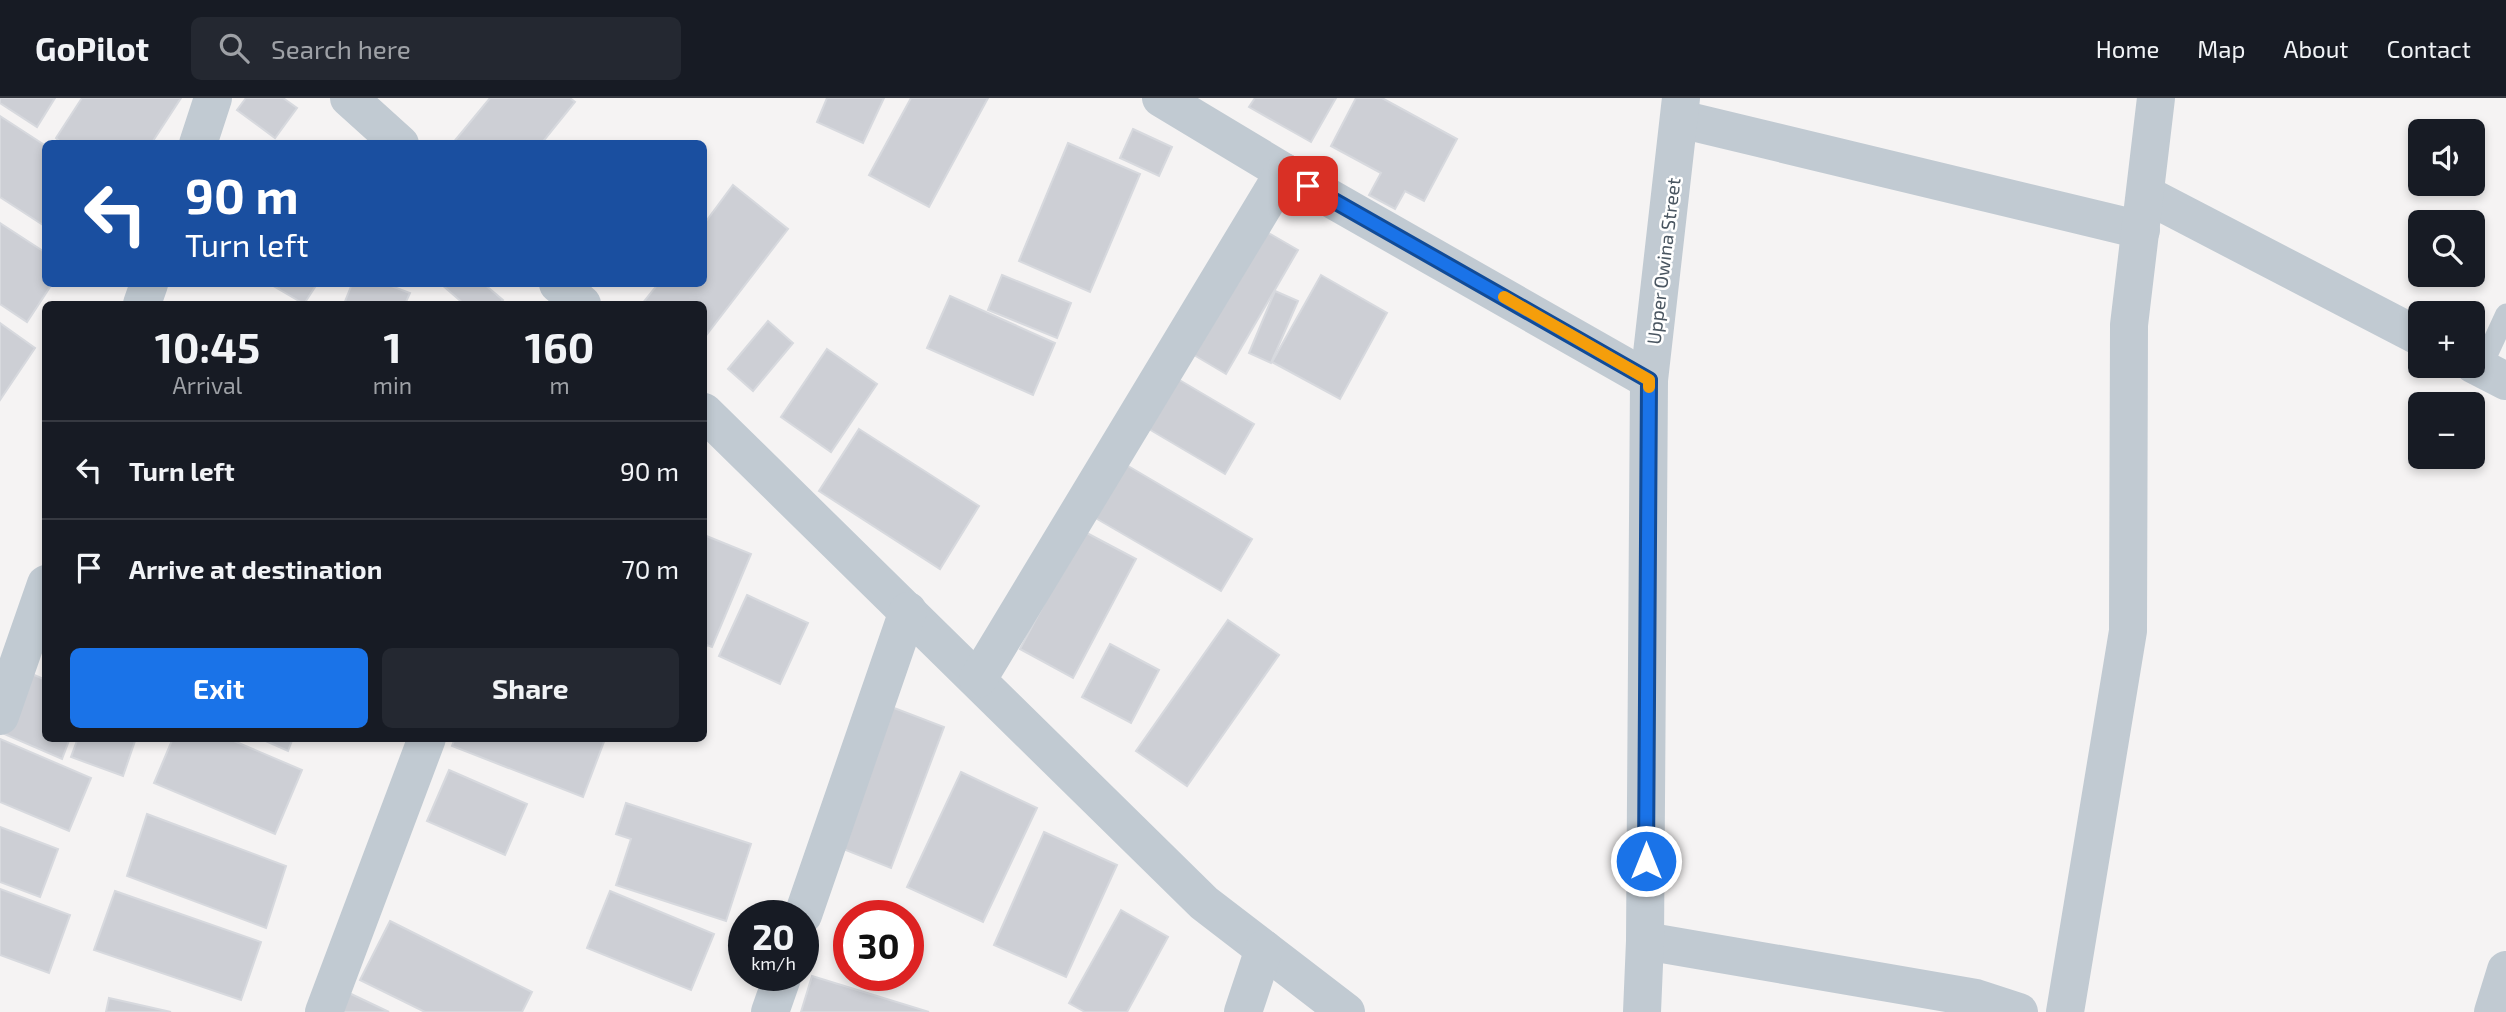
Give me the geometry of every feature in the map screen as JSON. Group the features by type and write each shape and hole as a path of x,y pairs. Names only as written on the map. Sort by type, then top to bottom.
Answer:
{"street":[{"path":"199,140 213,98"},
{"path":"349,98 396,140"},
{"path":"1161,98 1284,172 1649,380"},
{"path":"2065,1012 2128,631 2129,325 2157,98"},
{"path":"1681,108 2143,212 2408,332"},
{"name":"Upper Owina Street","path":"1642,1012 1646,941 1649,380 1681,108"},
{"path":"978,680 1284,172"},
{"path":"562,287 578,301"},
{"path":"707,415 1204,902 1346,1012"},
{"path":"0,716 42,595"},
{"path":"808,900 908,611"},
{"path":"324,1012 425,742"},
{"path":"1646,941 1976,998 2019,1012"},
{"path":"1244,1012 1264,949"},
{"path":"2493,1012 2506,970"},
{"path":"770,1012 777,991"}],"lane":[{"path":"2487,371 2506,314"}],"building":[{"path":"0,98 55,98 37,127 0,103"},
{"path":"82,98 181,98 154,140 56,138"},
{"path":"246,98 283,98 297,108 275,138 237,110"},
{"path":"490,98 570,98 575,102 544,140 455,140"},
{"path":"827,98 884,98 863,143 817,122"},
{"path":"911,98 988,98 929,207 869,175"},
{"path":"1255,98 1336,98 1311,142 1249,107"},
{"path":"1356,98 1382,98 1457,139 1424,201 1405,191 1395,209 1369,195 1381,173 1331,146"},
{"path":"0,116 42,143 42,224 0,197"},
{"path":"1133,129 1172,147 1159,176 1120,158"},
{"path":"1068,143 1140,174 1090,292 1019,261"},
{"path":"733,185 788,229 707,334 707,301 644,301 656,287 707,287 707,220"},
{"path":"1244,219 1298,250 1226,374 1172,342"},
{"path":"0,223 42,250 42,287 50,287 27,322 0,304"},
{"path":"1002,275 1071,303 1057,338 988,310"},
{"path":"1321,275 1387,313 1340,399 1272,362"},
{"path":"275,287 315,287 306,301 299,301"},
{"path":"351,287 394,287 410,293 406,301 345,301"},
{"path":"444,287 488,287 503,300 502,301 461,301"},
{"path":"1275,291 1298,301 1271,363 1249,353"},
{"path":"950,296 1055,343 1033,395 927,348"},
{"path":"768,321 793,343 753,391 728,369"},
{"path":"0,323 35,348 0,400"},
{"path":"827,349 877,384 831,452 781,417"},
{"path":"1171,375 1254,424 1225,474 1142,425"},
{"path":"859,429 979,506 940,569 819,491"},
{"path":"1123,463 1252,539 1221,591 1092,516"},
{"path":"1083,531 1136,559 1073,678 1020,649"},
{"path":"707,536 751,554 712,647 707,645"},
{"path":"747,595 808,623 780,684 719,656"},
{"path":"1228,620 1279,655 1187,786 1136,751"},
{"path":"1110,644 1159,670 1131,723 1082,697"},
{"path":"27,672 42,678 42,742 68,742 62,759 2,733"},
{"path":"881,703 944,727 891,868 828,843"},
{"path":"0,739 91,778 69,831 0,802"},
{"path":"77,742 135,742 123,776 71,757"},
{"path":"171,742 236,742 302,770 275,834 154,783"},
{"path":"268,742 291,742 288,751"},
{"path":"454,742 604,742 583,797 452,746"},
{"path":"449,770 527,804 505,855 427,821"},
{"path":"961,772 1037,808 983,922 907,887"},
{"path":"626,803 751,844 733,900 728,900 726,921 616,885 631,839 616,834"},
{"path":"147,814 286,866 266,928 127,876"},
{"path":"0,827 58,849 40,897 0,882"},
{"path":"1044,832 1117,865 1066,977 994,945"},
{"path":"0,889 70,915 49,973 0,955"},
{"path":"115,891 261,942 241,1000 94,950"},
{"path":"610,891 714,934 691,990 587,948"},
{"path":"1121,910 1168,937 1127,1012 1085,1012 1069,1003"},
{"path":"390,921 532,992 522,1012 425,1012 360,980"},
{"path":"819,978 833,982 833,991 861,991 929,1012 801,1012 807,991 819,991"},
{"path":"349,993 389,1012 340,1012"},
{"path":"109,998 171,1012 106,1012"}],"slow traffic":[{"path":"1504,297 1649,380 1649,387"}],"route":[{"path":"1308,186 1649,380 1646,861"}]}
